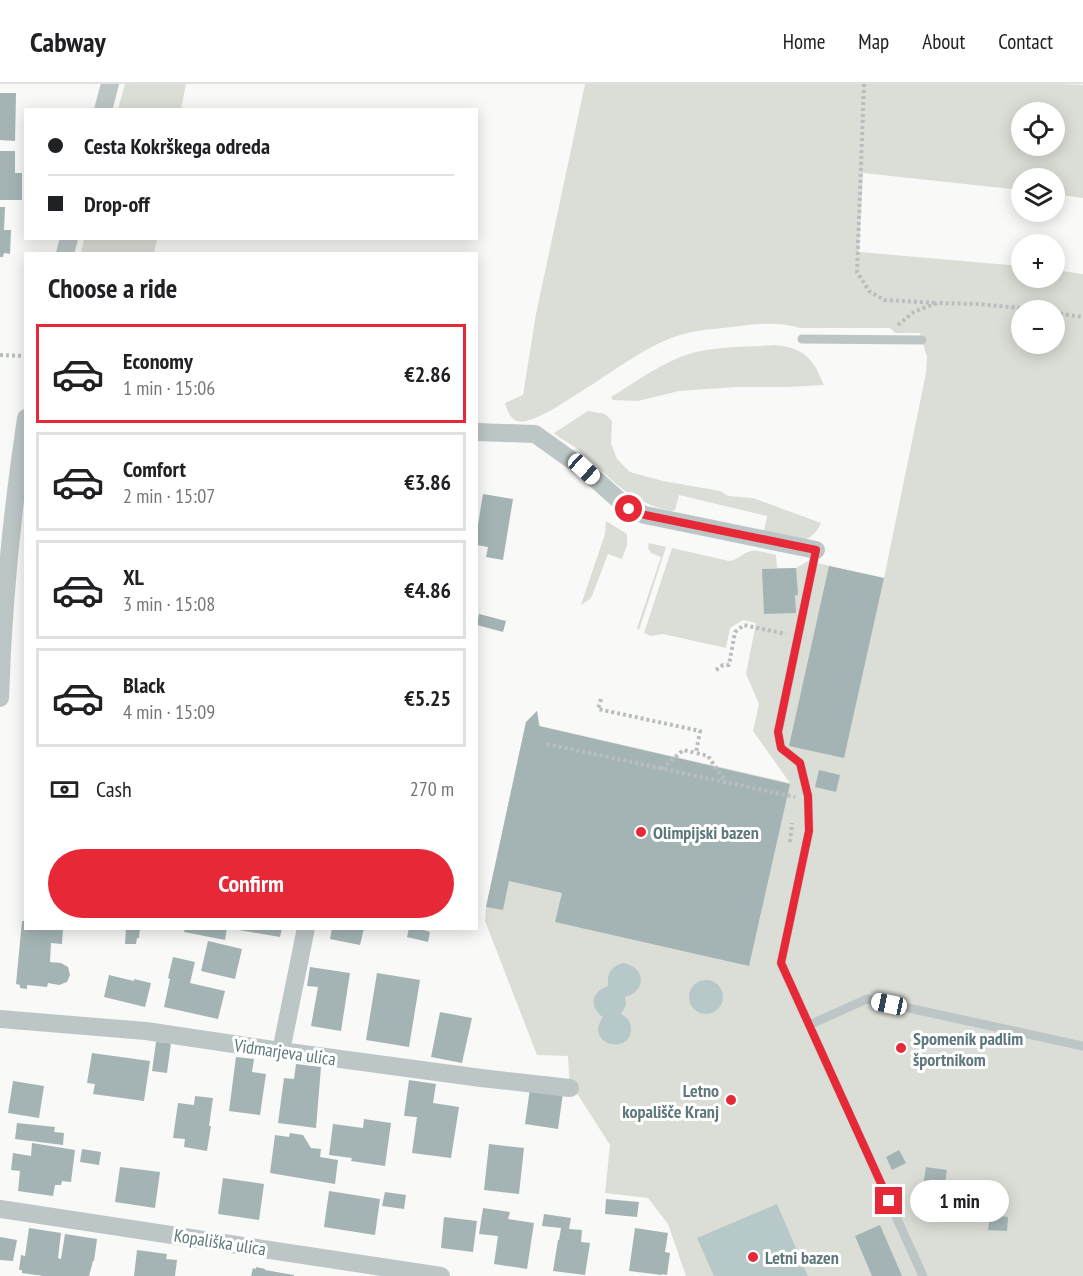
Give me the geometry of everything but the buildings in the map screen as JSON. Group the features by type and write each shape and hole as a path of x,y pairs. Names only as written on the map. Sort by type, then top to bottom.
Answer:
{"street":[{"path":"104,108 110,84"},
{"path":"0,698 9,548 24,431"},
{"path":"478,432 536,434 584,469 629,509 645,515 816,550"},
{"path":"281,1051 306,930"},
{"name":"Vidmarjeva ulica","path":"0,1019 146,1031 481,1078 570,1088"},
{"name":"Kopališka ulica","path":"0,1209 441,1276"}],"lane":[{"path":"802,339 922,340"},
{"path":"816,550 778,732 781,748 800,763 808,796 809,831 781,963 923,1276"},
{"path":"809,1025 867,999 1083,1046"}],"path":[{"path":"864,84 856,272 869,291 884,300 1011,307"},
{"path":"881,339 915,311 938,303"},
{"path":"1065,315 1083,317"},
{"path":"0,355 24,356"},
{"path":"716,670 729,664 735,632 744,625 798,636"},
{"path":"601,699 598,710 700,731 696,753"},
{"path":"547,744 798,798 796,807"},
{"path":"662,769 683,750 708,756 725,782"},
{"path":"790,847 794,816"}],"shaded area":[{"path":"125,84 186,84 181,108 118,108"},
{"path":"585,84 1083,85 1083,198 1065,195 1065,168 1011,168 1011,189 863,173 859,252 1011,265 1011,288 1065,288 1065,271 1083,274 1083,1276 686,1276 668,1224 648,1198 605,1193 610,1145 578,1095 570,1094 568,1056 537,1055 485,921 486,907 526,722 537,711 540,726 790,783 753,731 759,704 746,674 756,623 743,620 730,628 726,648 663,634 651,636 644,633 672,548 729,561 749,552 758,551 776,555 777,568 796,568 808,561 884,578 926,373 927,357 920,333 895,333 890,328 800,328 783,324 697,331 665,340 653,346 548,412 521,422 514,420 505,403 523,395 536,314"},
{"path":"84,240 157,240 154,252 81,252"},
{"path":"785,346 806,356 816,368 824,385 679,391 638,401 613,400 611,397 660,367 692,353 723,348"},
{"path":"588,411 605,414 612,421 611,443 617,459 630,472 663,481 720,491 728,496 753,498 821,523 810,537 796,540 764,531 767,516 679,495 675,510 671,511 643,502 622,488 581,452 554,433"},
{"path":"606,521 627,534 627,545 622,559 608,554 592,596 581,605 605,534"},
{"path":"649,543 666,547 639,630 637,628 661,557 651,553 648,548"},
{"path":"623,963 636,969 641,979 637,990 625,997 626,1005 621,1014 630,1024 629,1037 624,1042 610,1044 599,1034 598,1027 603,1017 595,1009 594,1000 598,992 608,986 608,978 612,969"},
{"path":"706,980 718,985 723,997 718,1009 706,1014 694,1009 689,997 694,985"},
{"name":"Letni bazen","path":"777,1204 808,1276 714,1276 697,1238"}],"place":[{"name":"Olimpijski bazen","path":"641,832"},
{"name":"Spomenik padlim športnikom","path":"901,1048"},
{"name":"Letno kopališče Kranj","path":"731,1100"},
{"name":"Letni bazen","path":"753,1257"}],"route":[{"path":"629,509 645,515 816,550 778,732 781,748 800,763 808,796 809,831 781,963 889,1201"}]}
